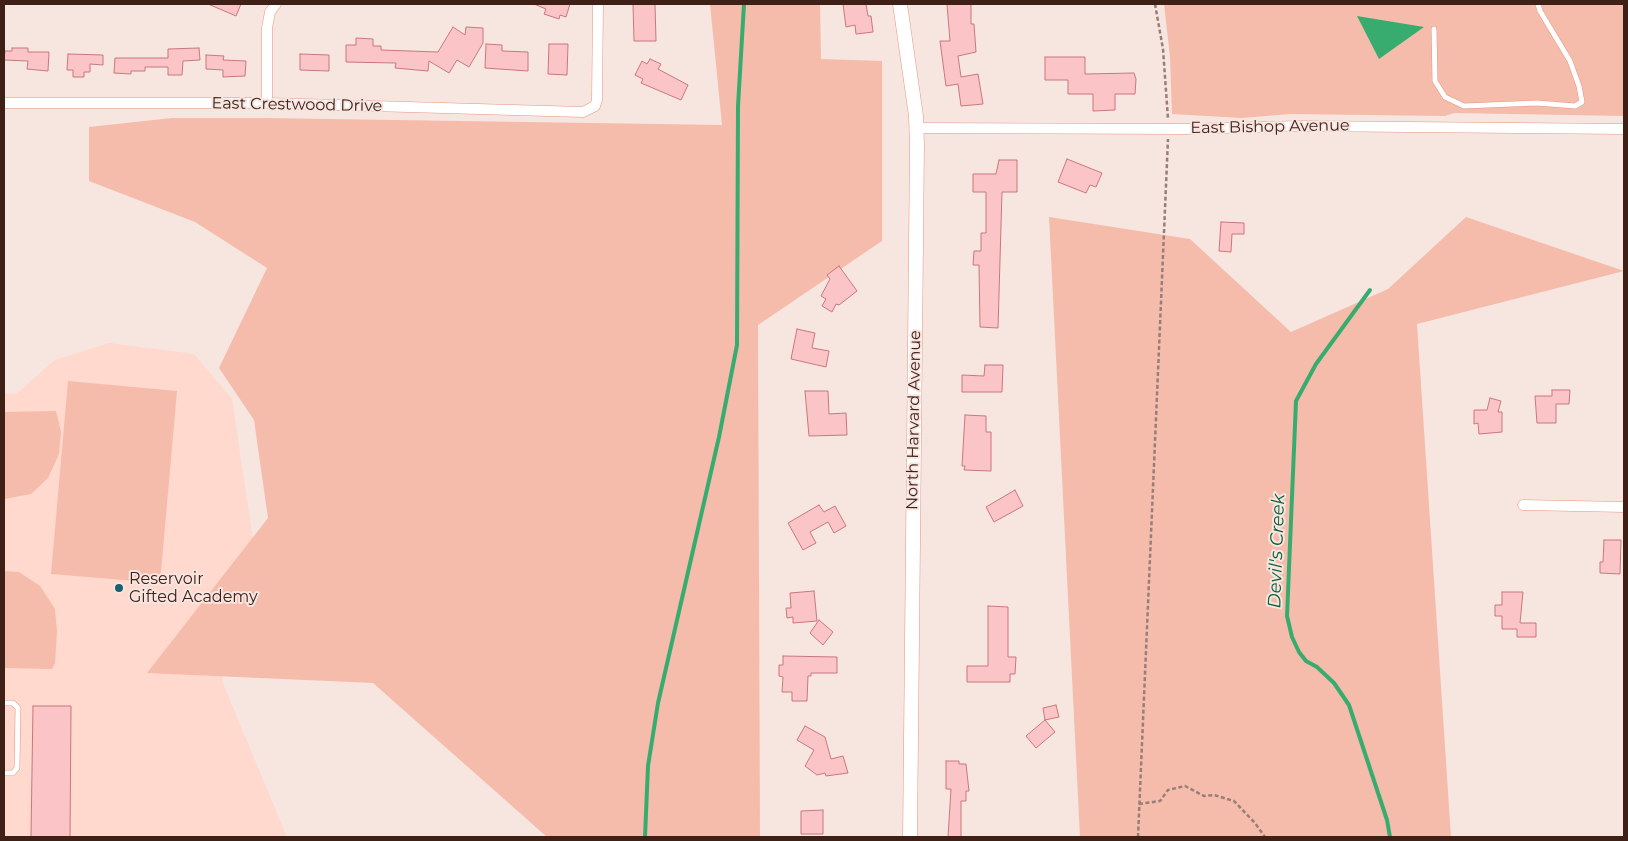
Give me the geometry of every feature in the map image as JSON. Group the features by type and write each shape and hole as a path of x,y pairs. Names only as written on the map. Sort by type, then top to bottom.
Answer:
{"street":[{"path":"267,103 267,28 270,12 276,4"},
{"name":"East Crestwood Drive","path":"4,103 267,103 581,112 590,110 598,100 598,4"},
{"name":"North Harvard Avenue","path":"900,4 916,128 910,837"},
{"name":"East Bishop Avenue","path":"916,128 1168,129 1301,126 1624,129"},
{"path":"1523,505 1624,507"}],"lane":[{"path":"1434,29 1436,81 1445,97 1464,106 1537,103 1575,106 1582,102 1579,86 1570,61 1540,11 1538,4"},
{"path":"4,703 13,703 18,708 18,768 13,773 4,773"}],"path":[{"path":"1138,837 1168,129 1164,49 1155,4"},
{"path":"1139,804 1160,801 1168,790 1186,786 1204,796 1214,795 1234,801 1255,823 1265,837"}],"shaded area":[{"path":"710,4 820,4 821,59 882,61 882,241 758,325 760,837 547,837 373,683 147,673 268,518 254,420 219,368 267,268 195,222 89,181 89,127 172,118 722,125"},
{"path":"1164,4 1624,4 1624,116 1454,113 1445,116 1290,114 1242,118 1172,114 1170,57"},
{"path":"1357,16 1424,27 1379,59"},
{"path":"1049,217 1190,239 1291,332 1388,289 1466,217 1624,271 1417,324 1451,837 1080,837"},
{"name":"Reservoir Gifted Academy","path":"109,343 194,354 232,399 256,561 211,615 224,686 287,837 4,837 4,393 16,394 55,360"},
{"path":"68,381 177,391 160,583 51,574"},
{"path":"56,411 61,432 59,454 48,478 31,494 4,499 4,412"},
{"path":"4,571 19,572 40,586 55,609 57,632 55,663 52,669 4,668"}],"building":[{"path":"208,4 241,4 236,16"},
{"path":"534,4 570,4 566,17 560,15 559,19 544,14 546,9"},
{"path":"633,4 655,4 656,41 634,41"},
{"path":"843,4 866,4 868,16 871,16 873,32 856,34 855,25 846,27"},
{"path":"947,4 971,4 971,24 974,24 976,52 958,56 961,77 978,74 983,104 961,106 958,84 946,86 940,41 950,41"},
{"path":"453,27 465,35 466,27 483,28 483,43 469,67 457,60 449,73 429,61 428,71 395,68 396,63 346,62 346,45 356,45 356,38 373,39 373,46 381,46 381,50 438,52"},
{"path":"486,44 502,45 502,51 528,52 528,71 485,68"},
{"path":"549,44 568,44 567,75 548,74"},
{"path":"12,48 28,48 28,52 49,52 48,71 27,69 28,61 4,60 5,51 12,51"},
{"path":"199,48 200,60 183,61 182,75 168,75 168,67 145,67 145,71 131,71 131,74 114,73 115,58 168,58 168,49"},
{"path":"68,54 103,55 103,65 90,64 90,72 84,72 84,77 73,77 73,70 67,70"},
{"path":"300,54 329,55 329,71 300,70"},
{"path":"206,55 224,56 223,60 246,61 245,76 223,77 223,70 206,69"},
{"path":"1045,57 1085,57 1085,74 1134,73 1136,79 1135,94 1115,94 1115,110 1093,111 1093,94 1068,94 1068,80 1045,80"},
{"path":"650,59 661,64 658,69 688,85 681,100 641,83 643,79 635,75 642,61 647,64"},
{"path":"1067,159 1102,173 1096,187 1090,185 1086,193 1058,182"},
{"path":"999,160 1017,160 1017,192 1002,192 998,328 980,327 979,265 973,265 974,251 981,251 981,233 986,233 986,192 973,192 973,174 996,174"},
{"path":"1221,222 1244,223 1244,234 1232,234 1231,252 1219,251"},
{"path":"839,266 857,291 839,305 836,304 832,312 822,306 826,299 821,296 830,279 827,275"},
{"path":"797,329 815,333 812,348 829,351 826,367 791,359"},
{"path":"985,365 1003,365 1002,392 962,392 962,375 984,376"},
{"path":"1552,390 1570,390 1569,404 1556,404 1556,423 1537,423 1535,396 1552,396"},
{"path":"805,391 828,391 829,414 846,413 847,435 809,436"},
{"path":"1490,398 1501,401 1498,412 1502,412 1502,432 1479,434 1478,423 1474,424 1474,410 1487,410"},
{"path":"965,415 986,416 986,432 991,432 991,471 964,470 965,466 962,466"},
{"path":"1015,490 1023,506 994,522 986,507"},
{"path":"819,505 824,512 835,506 846,526 834,533 828,522 810,532 816,543 803,550 788,523"},
{"path":"1604,540 1621,540 1620,574 1600,573 1600,562 1603,562"},
{"path":"814,591 817,621 793,623 793,617 787,618 786,608 791,608 790,593"},
{"path":"1502,592 1523,592 1520,623 1536,623 1536,637 1517,637 1517,629 1502,629 1502,616 1495,616 1495,605 1502,605"},
{"path":"988,606 1008,607 1008,657 1016,657 1015,674 1010,674 1010,682 967,682 967,666 988,666"},
{"path":"819,620 833,632 823,645 810,633"},
{"path":"783,656 837,657 837,673 811,673 811,676 808,676 807,701 792,701 792,692 782,692 783,677 779,676 779,665 783,665"},
{"path":"1056,705 1059,717 1045,720 1043,708"},
{"path":"33,706 71,706 70,837 31,837"},
{"path":"1045,720 1055,732 1036,748 1026,736"},
{"path":"805,726 825,737 831,759 843,756 848,773 826,776 825,773 817,775 805,766 814,750 797,740"},
{"path":"946,761 959,761 959,764 966,764 969,791 966,791 966,801 961,801 961,837 948,837 951,789 946,789"},
{"path":"823,810 823,834 801,834 801,811"}],"waterway":[{"path":"645,837 648,766 658,703 719,437 737,345 738,106 744,4"},
{"name":"Devil's Creek","path":"1370,290 1316,364 1296,401 1287,616 1292,637 1299,652 1306,661 1317,667 1334,683 1349,705 1387,820 1390,837"}],"place":[{"name":"Reservoir Gifted Academy","path":"119,588"}]}
